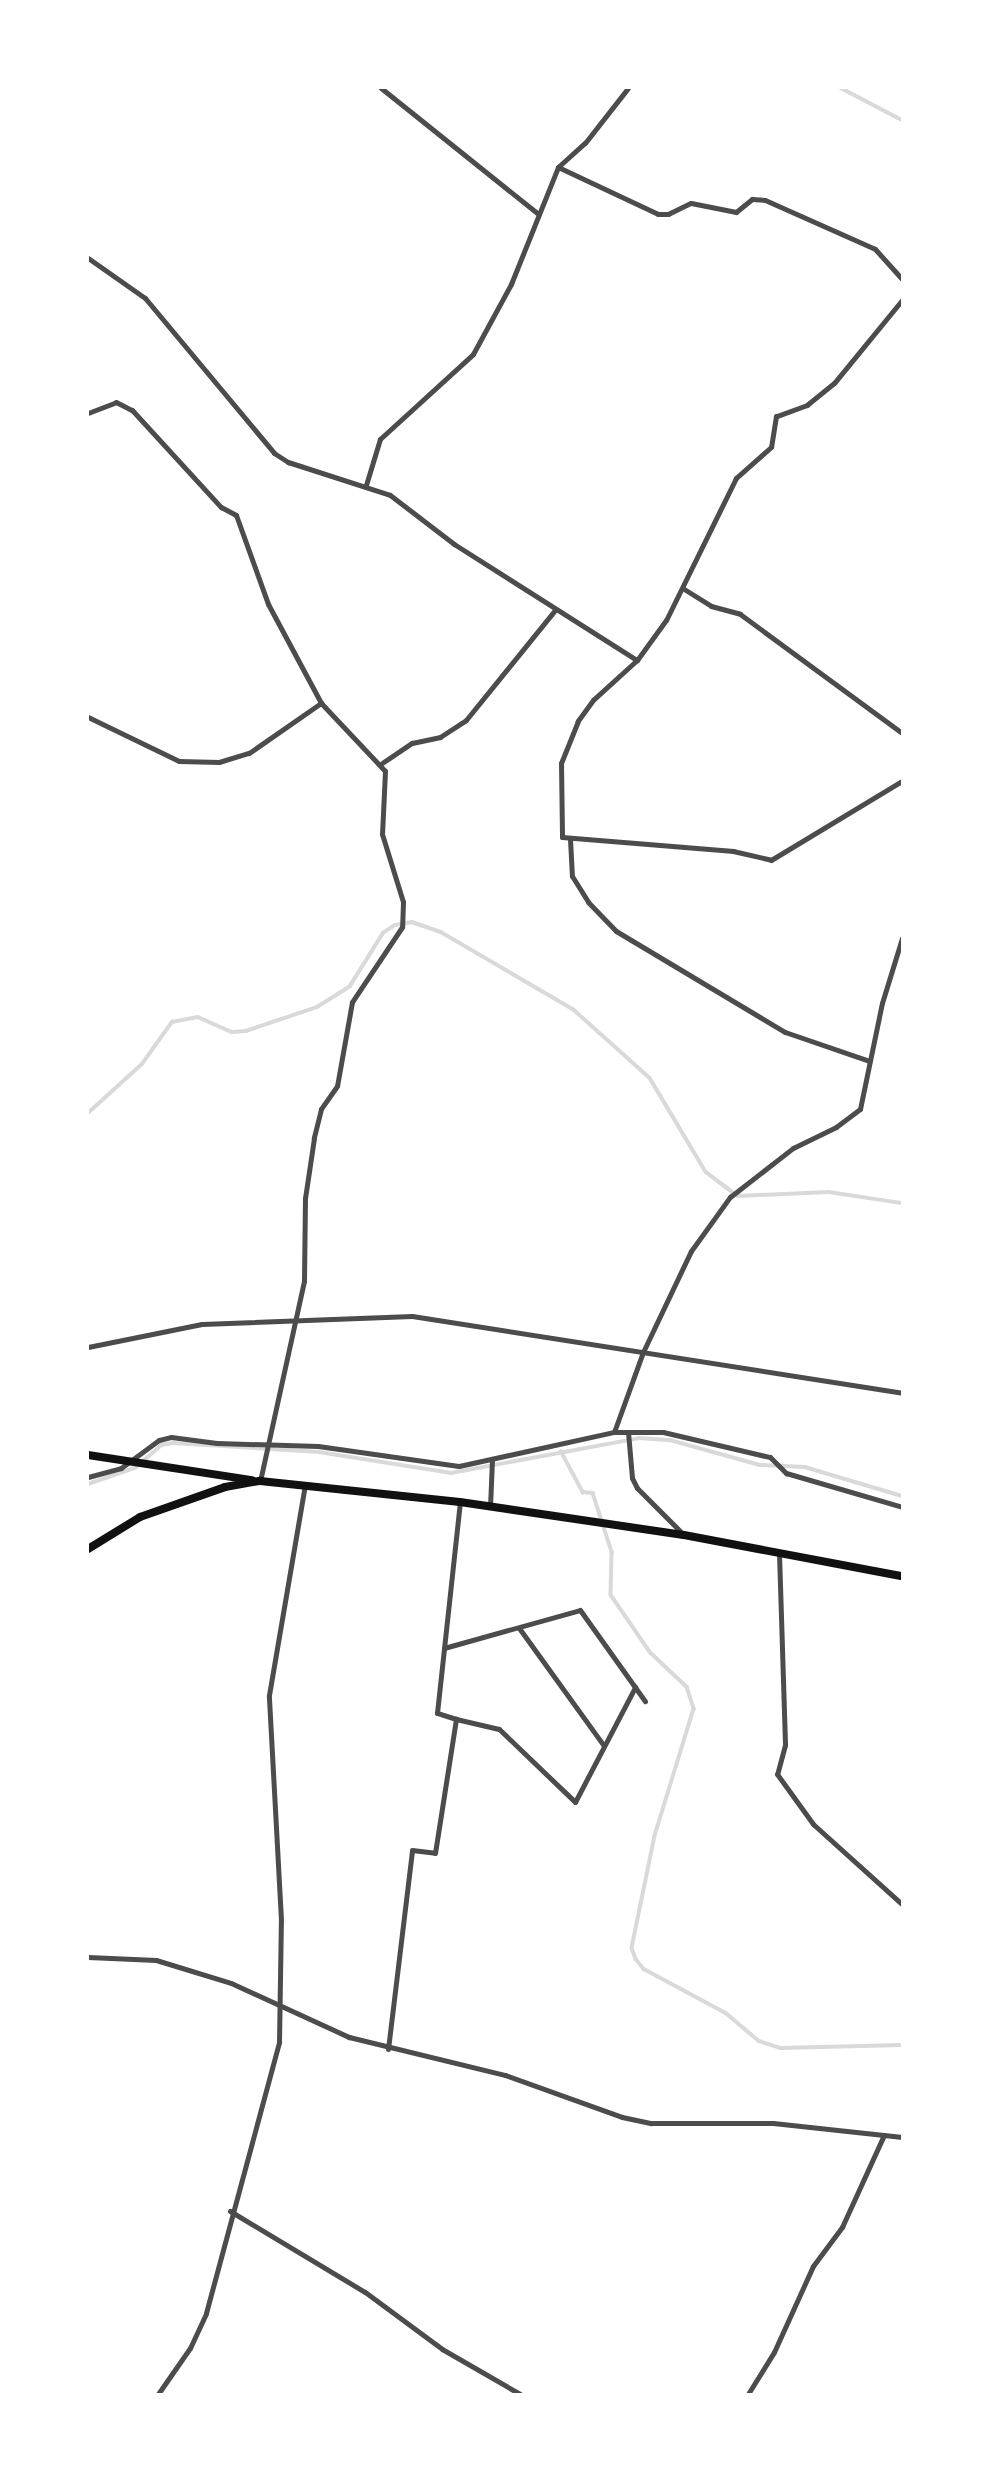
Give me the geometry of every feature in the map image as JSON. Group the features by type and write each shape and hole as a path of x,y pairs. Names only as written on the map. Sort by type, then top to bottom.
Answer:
{"main road":[{"path":"88,1455 257,1481 460,1502 684,1535 902,1576"},
{"path":"88,1549 140,1517 257,1481"}],"street":[{"path":"381,88 537,213"},
{"path":"366,485 380,439 472,354 510,284 558,167 593,133 628,88"},
{"path":"558,167 658,214 668,214 691,203 736,212 752,200 765,200 876,249 902,279"},
{"path":"88,258 145,298 274,453 288,462 366,485 390,495 454,544 637,660"},
{"path":"902,300 834,383 807,405 776,416 771,447 736,478 684,589 637,660 593,700 570,737 561,764 562,837 733,851 771,860 902,781"},
{"path":"88,413 116,402 132,410 221,507 236,515 268,604 321,703 382,763 382,834 403,902 402,927 352,1002 337,1086 319,1118 304,1198 304,1281 298,1317 257,1481"},
{"path":"684,589 711,606 740,614 902,733"},
{"path":"382,763 412,743 440,737 466,720 555,610"},
{"path":"88,717 179,761 219,762 249,753 321,703"},
{"path":"570,839 572,876 588,902 616,931 785,1032 869,1061"},
{"path":"614,1432 643,1352 691,1251 730,1198 793,1148 836,1127 860,1109 897,944 902,938"},
{"path":"88,1348 202,1324 298,1317 412,1316 902,1393"},
{"path":"88,1477 133,1460 149,1446 172,1437 266,1445 318,1446 438,1465 492,1460 614,1432 628,1432 679,1435 776,1461 783,1469 869,1500 902,1507"},
{"path":"628,1432 637,1488 684,1535"},
{"path":"490,1507 492,1460"},
{"path":"158,2395 190,2348 205,2313 230,2211 279,2042 282,2008 269,1695 305,1484"},
{"path":"460,1502 437,1713 499,1729 575,1802 635,1687"},
{"path":"779,1553 785,1745 777,1774 813,1825 902,1904"},
{"path":"444,1648 580,1609 645,1701"},
{"path":"519,1628 604,1746"},
{"path":"388,2049 412,1850 435,1853 456,1719"},
{"path":"88,1957 156,1960 231,1983 282,2008 388,2049 505,2075 651,2123 773,2123 902,2137"},
{"path":"748,2395 774,2352 813,2266 842,2227 884,2134"},
{"path":"230,2211 365,2292 442,2350 520,2395"}],"waterway":[{"path":"841,88 902,120"},
{"path":"88,1113 142,1064 172,1022 198,1017 232,1032 246,1031 317,1007 350,986 383,933 395,925 412,922 441,932 573,1009 650,1078 706,1172 738,1196 829,1192 902,1203"},
{"path":"88,1484 135,1468 161,1445 173,1443 319,1452 451,1473 639,1438 670,1440 760,1465 805,1467 902,1496"},
{"path":"561,1451 583,1492 593,1493 612,1552 611,1595 650,1652 687,1687 694,1709 655,1836 632,1948 636,1959 644,1969 726,2013 759,2041 780,2048 902,2045"}]}
